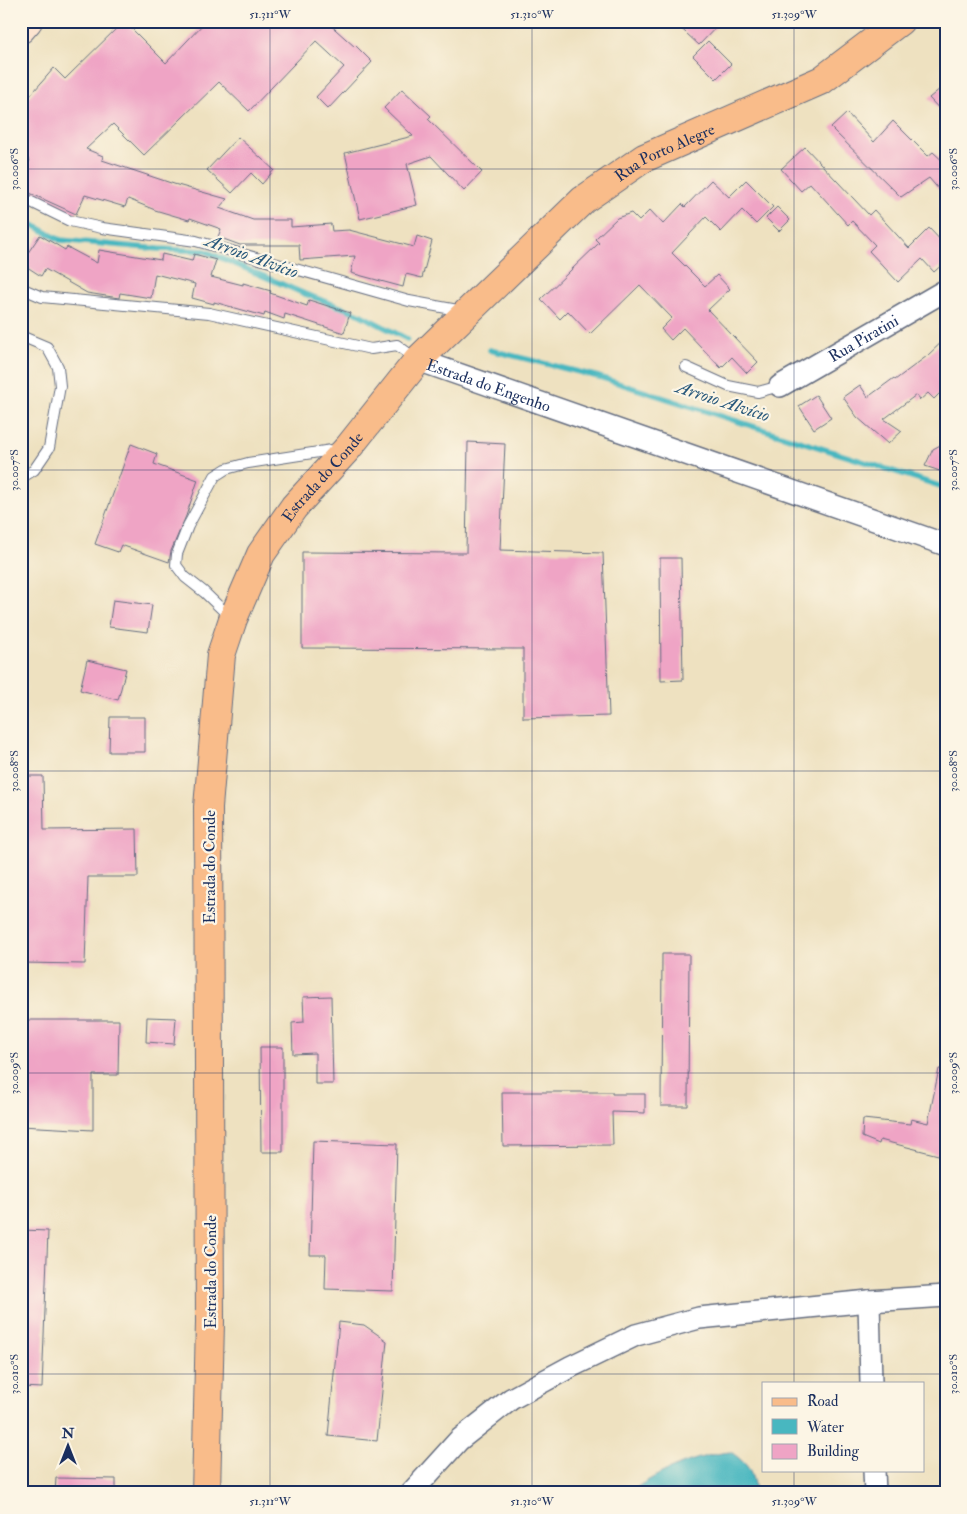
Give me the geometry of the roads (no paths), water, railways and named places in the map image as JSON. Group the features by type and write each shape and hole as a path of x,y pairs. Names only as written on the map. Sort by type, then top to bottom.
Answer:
{"main road":[{"path":"21,29 28,21"},
{"name":"Rua Porto Alegre","path":"463,318 583,200 644,158 822,80 900,21"},
{"name":"Estrada do Conde","path":"206,1493 210,1322 208,807 221,655 233,619 261,554 294,507 348,448 418,360 463,318"}],"street":[{"name":"Rua Piratini","path":"780,386 946,290"},
{"name":"Estrada do Engenho","path":"418,360 946,545"},
{"path":"411,1493 459,1440 511,1399 570,1367 636,1336 699,1318 869,1301 946,1296"},
{"path":"869,1301 871,1382"},
{"path":"874,1472 874,1493"}],"lane":[{"path":"21,196 70,221 102,228 196,241 409,300 463,318"},
{"name":"Estrada do Engenho","path":"21,288 42,297 209,313 371,349 397,345 418,360"},
{"path":"21,336 47,347 58,366 60,386 49,448 34,470 21,478"},
{"path":"686,366 728,386 758,392 780,386"},
{"path":"233,619 185,577 176,565 177,554 188,526 215,476 226,469 248,463 348,448"}],"water":[{"path":"731,1452 749,1469 756,1493 629,1493 652,1478 677,1466 704,1457"}],"waterway":[{"name":"Arroio Alvício","path":"21,218 60,240 205,251 305,294 357,313 407,339"},
{"name":"Arroio Alvício","path":"490,350 599,377 946,488"}]}
